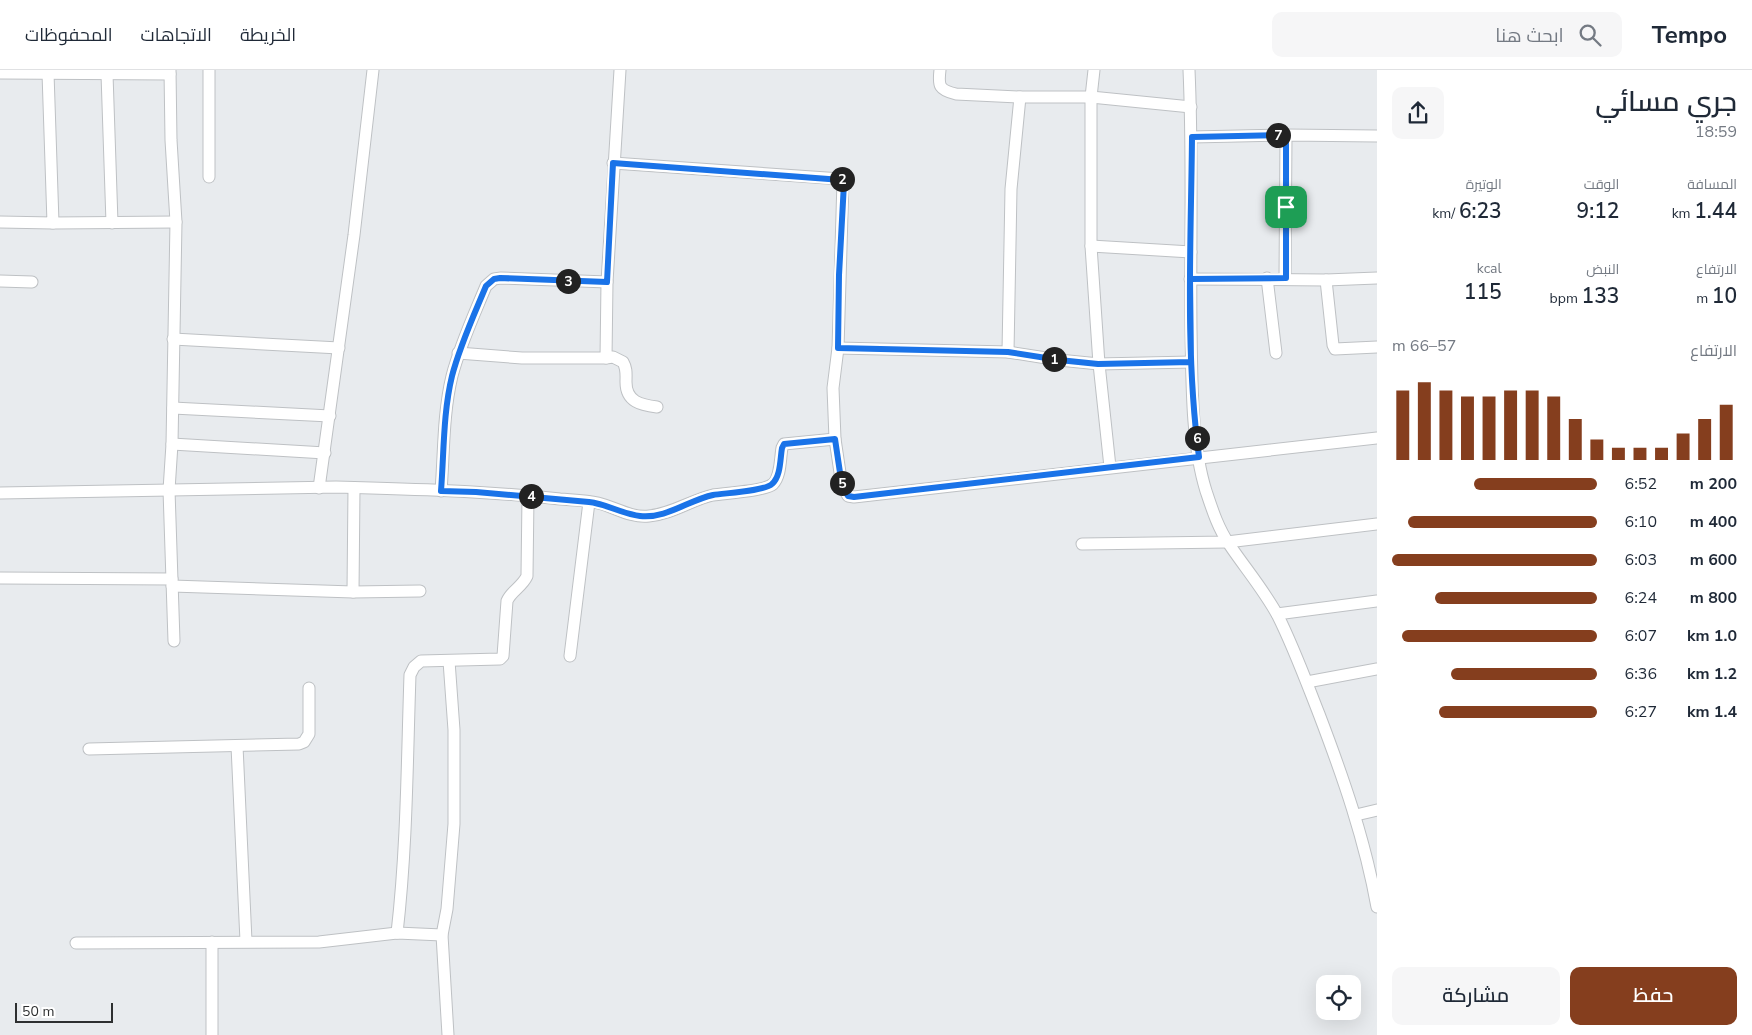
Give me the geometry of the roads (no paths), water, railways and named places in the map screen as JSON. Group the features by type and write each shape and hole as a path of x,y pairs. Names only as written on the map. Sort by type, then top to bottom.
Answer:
{"street":[{"path":"209,177 210,70"},
{"path":"319,488 354,235 373,70"},
{"path":"606,358 607,282 620,70"},
{"path":"940,70 939,83 946,92 956,94 1020,97 1091,97 1191,108"},
{"path":"1094,70 1091,97 1091,246 1098,364 1110,467"},
{"path":"1190,70 1192,137 1191,362 1199,457 1215,516 1227,542 1248,568 1277,614 1307,682 1356,815 1374,877 1377,907"},
{"path":"0,73 107,74 170,72 171,140 176,222 172,444 169,490 174,641"},
{"path":"48,73 53,223"},
{"path":"107,74 112,223"},
{"path":"1008,352 1012,189 1020,97"},
{"path":"1286,135 1286,278"},
{"path":"1192,137 1377,136"},
{"path":"613,163 842,180 844,183 839,275 838,348 833,388 835,439 842,486 848,496 854,497 1377,438"},
{"path":"0,222 176,222"},
{"path":"1091,246 1191,252"},
{"path":"441,491 448,400 458,353 486,286 494,279 500,278 607,282"},
{"path":"1267,278 1276,354"},
{"path":"1190,279 1286,278 1326,280 1377,278"},
{"path":"1326,280 1335,349 1377,347"},
{"path":"0,281 32,282"},
{"path":"173,339 339,348"},
{"path":"838,348 1008,352 1098,364 1191,362"},
{"path":"458,353 522,358 613,357 623,362 627,389 633,399 642,406 657,407"},
{"path":"172,408 330,416"},
{"path":"0,493 319,488 441,491 528,496 598,503 631,514 650,516 674,510 693,501 712,496 769,487 776,480 784,444 835,439"},
{"path":"172,444 325,454"},
{"path":"353,592 354,488"},
{"path":"397,933 403,876 407,805 410,675 414,667 421,661 500,659 504,655 507,601 522,585 527,576 528,496"},
{"path":"570,656 589,502"},
{"path":"1082,544 1227,542 1377,524"},
{"path":"0,578 172,583 353,592 420,591"},
{"path":"1277,614 1377,601"},
{"path":"448,1035 442,934 447,909 454,824 454,746 449,661"},
{"path":"1307,682 1377,669"},
{"path":"89,749 237,746 304,742 309,734 309,688"},
{"path":"237,746 246,941"},
{"path":"1356,815 1377,810"},
{"path":"76,943 319,942 397,933 442,934"},
{"path":"212,942 212,1035"}]}
